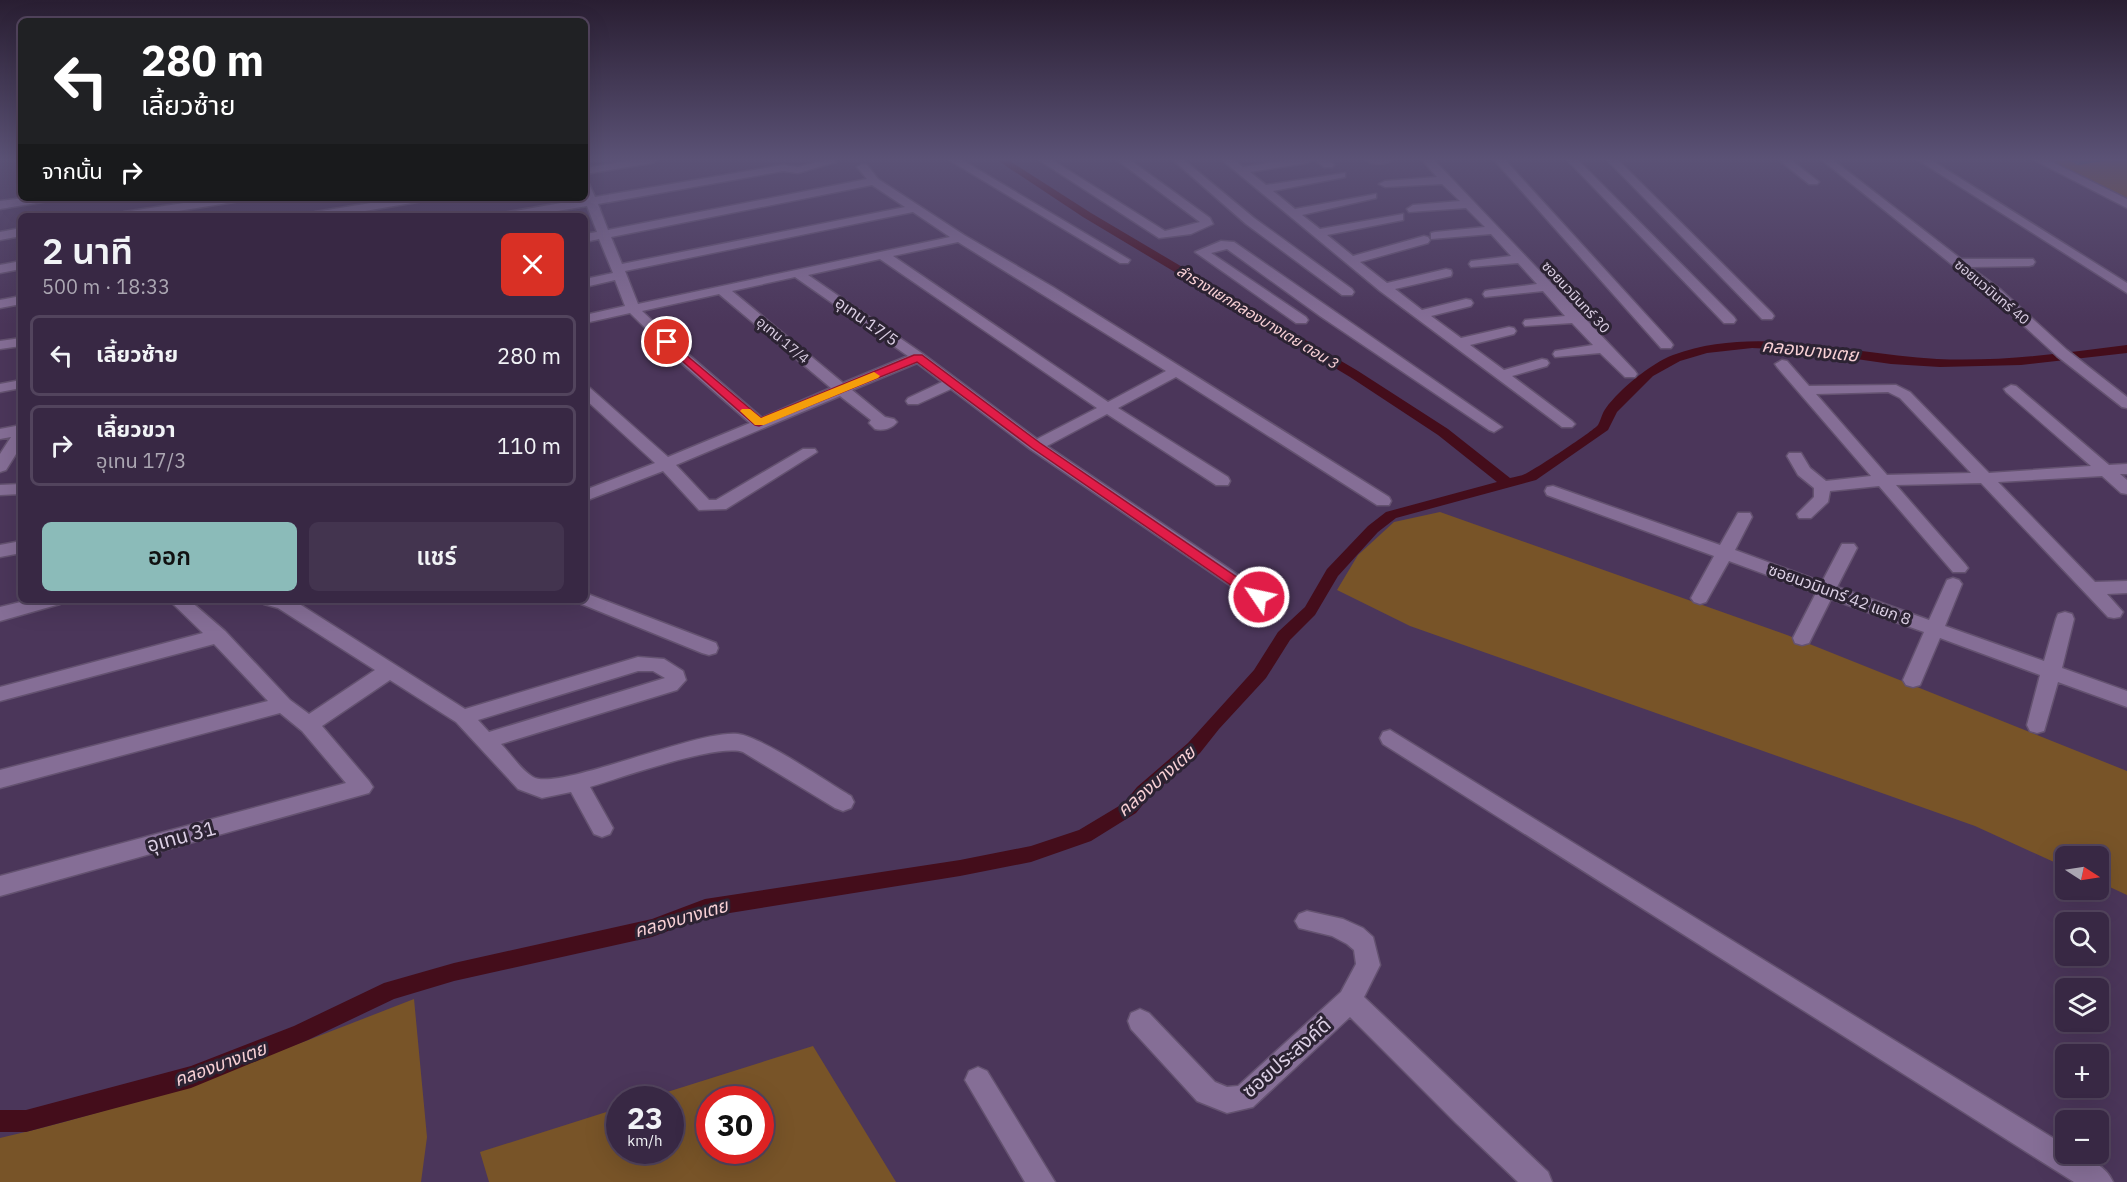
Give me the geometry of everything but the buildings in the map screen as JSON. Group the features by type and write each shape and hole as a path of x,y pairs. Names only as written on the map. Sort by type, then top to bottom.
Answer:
{"street":[{"path":"596,215 633,309 684,358 759,423"},
{"path":"588,238 703,215"},
{"path":"588,282 619,272 882,215"},
{"path":"926,215 1383,501"},
{"path":"1048,215 1124,260"},
{"path":"1131,215 1159,233 1169,236 1204,226 1206,221 1198,215"},
{"path":"1243,215 1347,292"},
{"path":"1296,215 1385,288 1567,424"},
{"name":"ซอยนวมินทร์ 30","path":"1481,215 1574,319 1630,374"},
{"path":"1549,215 1666,345"},
{"path":"1626,215 1729,320"},
{"path":"1667,215 1767,316"},
{"name":"ซอยนวมินทร์ 40","path":"1897,215 1996,293 2062,353 2127,404"},
{"path":"2011,215 2127,289"},
{"path":"1320,233 1399,217"},
{"path":"1352,260 1430,238 1495,230"},
{"path":"1187,231 1210,248"},
{"path":"0,236 18,233"},
{"path":"588,318 724,291 960,238"},
{"path":"1301,320 1202,255 1203,250 1230,245 1325,313 1494,427"},
{"path":"881,254 1107,408 1222,481"},
{"path":"1474,264 1521,259"},
{"path":"1958,263 2029,262"},
{"path":"0,269 18,266"},
{"name":"อุเทน 17/5","path":"799,273 918,357 1036,446 1259,597"},
{"path":"1385,288 1446,273"},
{"path":"1490,294 1546,287"},
{"name":"อุเทน 17/4","path":"724,291 880,420"},
{"path":"0,304 18,301"},
{"path":"1421,314 1466,303"},
{"path":"1530,322 1574,319"},
{"path":"1459,343 1509,331"},
{"path":"0,345 18,342"},
{"path":"1560,354 1603,348"},
{"path":"588,495 918,357"},
{"path":"1501,375 1542,363"},
{"path":"1782,364 1884,480 1956,576 1913,680"},
{"path":"1036,446 1177,371"},
{"path":"913,401 952,383"},
{"path":"0,388 18,385"},
{"path":"1806,390 1891,388 1898,390 2114,612"},
{"path":"2011,389 2127,489"},
{"path":"588,394 666,464 705,506 712,507 727,501 809,452"},
{"path":"0,434 18,432"},
{"path":"0,468 18,437"},
{"path":"1795,456 1804,471 1822,487 1884,480 1984,478 2127,469"},
{"path":"1805,514 1822,498 1822,487"},
{"path":"0,490 18,489"},
{"name":"ซอยนวมินทร์ 42 แยก 8","path":"1553,491 2127,699"},
{"path":"1700,598 1744,517"},
{"path":"0,551 18,548"},
{"path":"1802,638 1848,548"},
{"path":"2092,588 2127,587"},
{"path":"588,600 709,648"},
{"path":"0,614 42,603"},
{"path":"181,603 218,636 283,705 309,725 388,671"},
{"path":"285,603 463,717 525,783 533,788 542,789 577,782 710,745 738,742 750,746 843,802"},
{"path":"2037,725 2065,619"},
{"path":"0,694 218,636"},
{"path":"463,717 638,664 657,664 676,676 676,680 670,685 485,741"},
{"path":"0,779 283,705"},
{"name":"อุเทน 31","path":"0,886 362,787 309,725"},
{"path":"1390,738 2099,1182"},
{"path":"577,782 589,800 602,828"},
{"name":"ซอยประสงค์ดี","path":"1140,1021 1206,1092 1227,1100 1244,1098 1350,1000 1368,965 1365,945 1355,936 1335,926 1307,921"},
{"path":"1350,1000 1538,1182"},
{"path":"978,1080 1041,1182"}],"shaded area":[{"path":"1440,512 1787,635 2127,771 2127,895 2109,887 2109,846 2055,846 2055,862 1975,826 1410,626 1337,590 1358,555 1394,522"},
{"path":"414,999 427,1137 421,1182 0,1182 0,1138 158,1094 261,1058"},
{"path":"813,1046 896,1182 489,1182 480,1152 606,1112 606,1164 684,1164 684,1087"}],"waterway":[{"name":"ลำรางแยกคลองบางเตย ตอน 3","path":"1087,215 1354,374 1443,432 1507,483"},
{"name":"คลองบางเตย","path":"1507,483 1531,477 1603,427 1611,410 1649,373 1676,358 1707,350 1752,344 1794,346 1891,360 1940,363 2021,361 2127,349"},
{"name":"คลองบางเตย","path":"0,1121 26,1121 191,1077 301,1033 391,990 454,972 652,928 705,908 960,868 1031,854 1085,836 1130,808 1143,792 1194,748 1260,674 1284,636 1310,611 1332,573 1373,529 1391,515 1507,483"}],"slow traffic":[{"path":"746,411 759,423 874,376"}],"route":[{"path":"667,342 759,423 918,357 1036,446 1259,597"}]}
